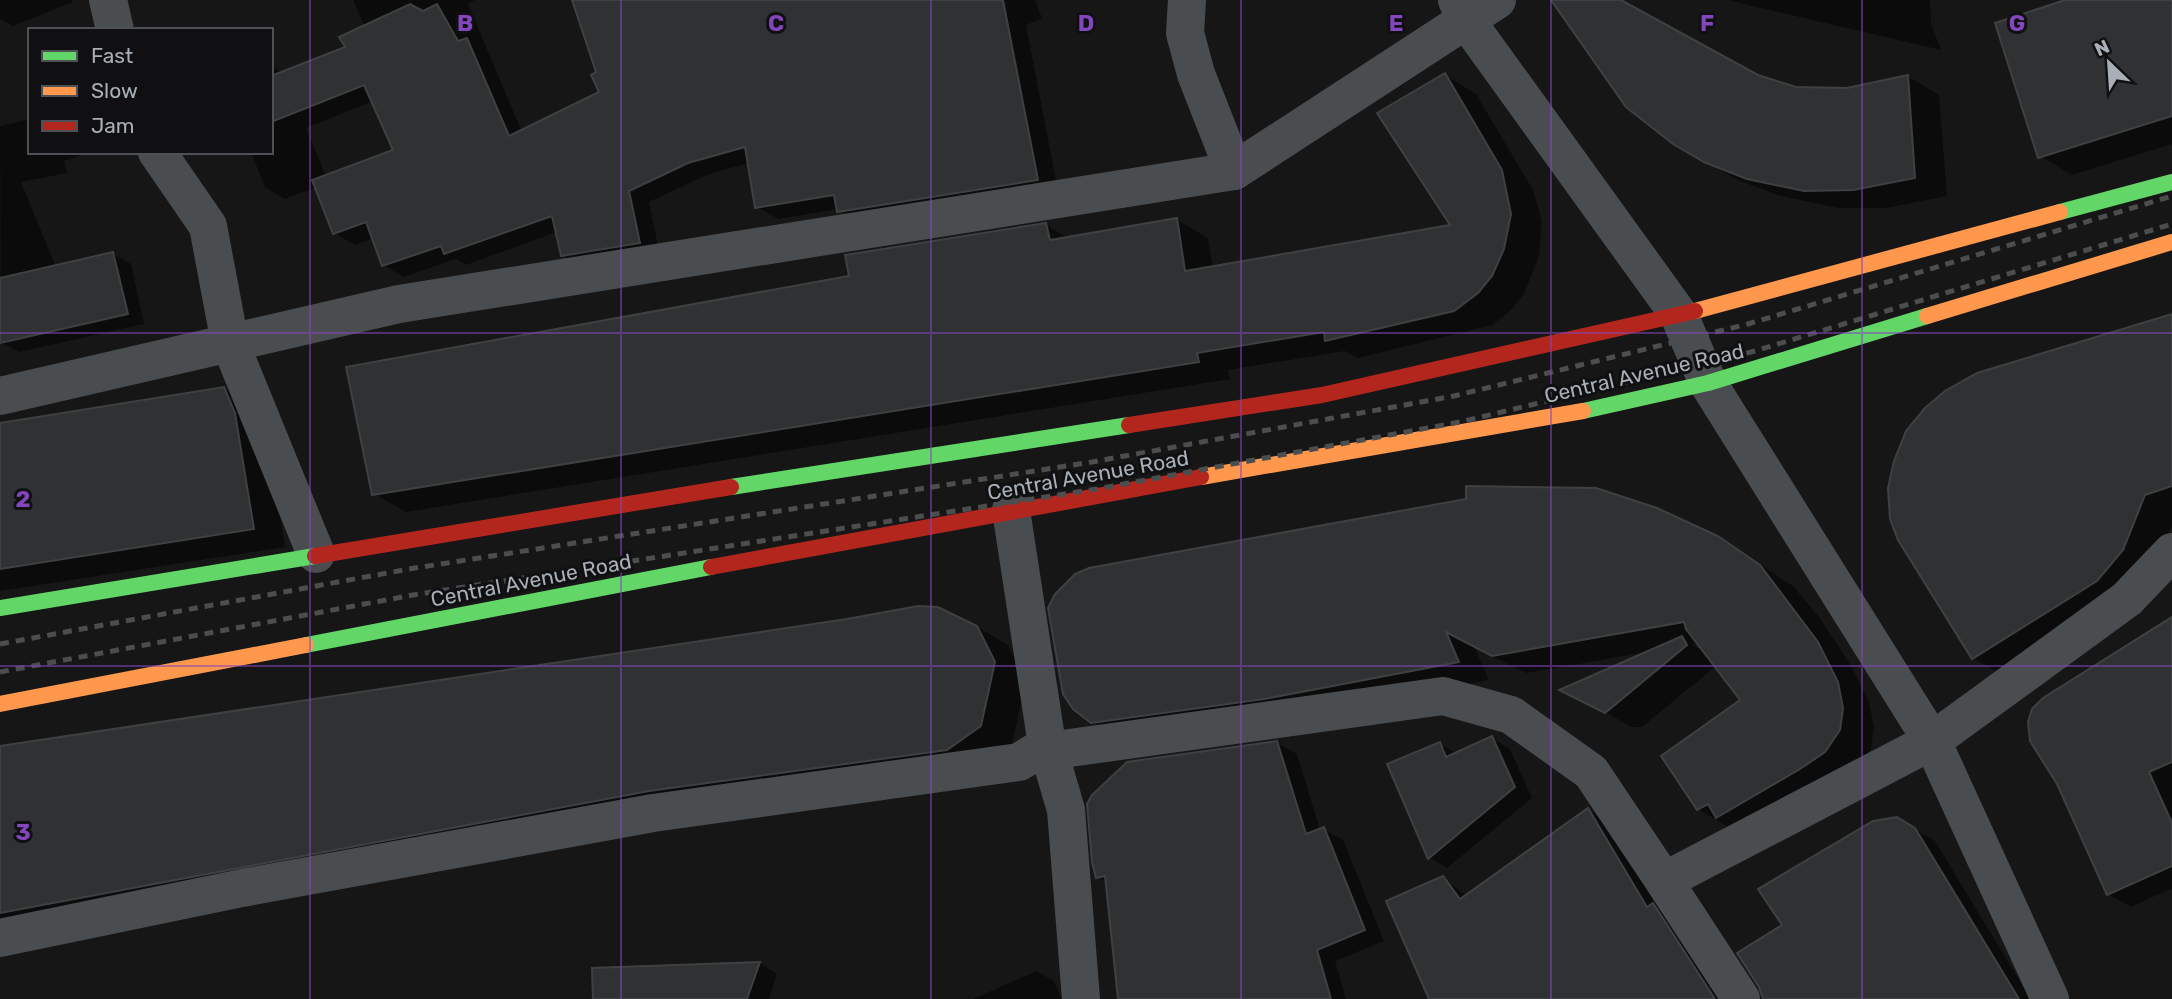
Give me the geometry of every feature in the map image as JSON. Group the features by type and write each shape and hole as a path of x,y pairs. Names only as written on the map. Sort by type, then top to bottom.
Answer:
{"main road":[{"name":"Central Avenue Road","path":"0,608 316,554 1322,395 1679,315 2172,183"},
{"name":"Central Avenue Road","path":"0,704 1011,510 1564,415 1708,383 2172,242"}],"street":[{"path":"108,0 115,28"},
{"path":"1187,0 1185,33 1196,74 1234,172"},
{"path":"0,396 399,304 1234,172 1473,7 1679,315 1708,383 1933,741 2050,999"},
{"path":"158,154 208,226 230,343 316,554"},
{"path":"1011,510 1047,748 1066,810 1080,999"},
{"path":"1664,881 1933,741 2127,599 2172,552"},
{"path":"0,938 256,886 653,813 1019,762 1047,748 1443,696 1511,715 1591,772 1741,999"}],"building":[{"path":"572,0 1003,0 1038,180 837,212 834,195 755,208 745,147 688,163 629,191 640,243 561,256 552,216 444,254 441,246 382,266 366,222 333,234 312,180 393,150 364,85 273,121 273,75 345,47 339,37 410,4 423,11 437,4 458,41 467,38 509,136 599,92 591,75 596,72"},
{"path":"1551,0 1621,0 1758,75 1796,87 1847,88 1908,75 1915,178 1853,190 1804,191 1747,179 1704,162 1673,144 1626,107"},
{"path":"2065,0 2172,0 2172,116 2038,158 1995,23"},
{"path":"1445,73 1502,170 1511,214 1504,249 1492,276 1478,293 1454,311 1325,341 1324,332 1197,353 1199,362 372,495 346,367 849,276 845,255 1046,223 1050,240 1177,218 1185,271 1450,225 1377,113"},
{"path":"113,252 128,314 0,343 0,278"},
{"path":"2172,314 2172,486 2145,495 2123,550 2097,581 1972,659 1898,540 1890,519 1888,488 1894,461 1906,431 1925,408 1945,391 1977,373"},
{"path":"224,387 235,413 254,529 0,569 0,423"},
{"path":"1466,486 1596,488 1657,508 1718,536 1760,565 1818,642 1838,682 1843,708 1840,730 1825,752 1716,818 1708,804 1697,810 1661,756 1740,700 1686,629 1684,622 1492,656 1446,632 1459,662 1264,699 1091,723 1073,709 1063,694 1048,608 1055,594 1075,574 1089,568 1466,499"},
{"path":"918,606 938,607 977,626 995,662 981,726 947,750 649,791 0,913 0,746 847,619"},
{"path":"2172,617 2172,762 2149,772 2172,823 2172,866 2107,895 2057,784 2030,741 2028,722 2032,709 2043,698"},
{"path":"1682,636 1687,645 1605,713 1559,690"},
{"path":"1492,736 1515,787 1428,859 1387,764 1440,742 1446,757"},
{"path":"1277,741 1306,834 1324,827 1365,930 1317,950 1331,999 1118,999 1105,876 1096,878 1092,862 1087,804 1092,795 1127,762"},
{"path":"1588,808 1647,907 1653,903 1715,999 1429,999 1386,901 1443,876 1460,899"},
{"path":"1897,817 1915,828 2019,999 1763,999 1759,987 1737,953 1782,925 1758,889 1873,821"},
{"path":"760,962 747,999 593,999 592,968"}],"railway":[{"path":"0,644 409,569 1092,462 1454,396 1748,324 2172,196"},
{"path":"0,672 413,595 1097,489 1460,422 1755,351 2172,224"}],"traffic: fast":[{"path":"2060,212 2172,182"},
{"path":"1583,411 1708,383 1927,316"},
{"path":"731,487 1129,425"},
{"path":"0,608 315,556"},
{"path":"306,645 711,567"}],"traffic: slow":[{"path":"1695,311 2060,212"},
{"path":"1927,316 2172,242"},
{"path":"1201,477 1583,411"},
{"path":"0,704 306,645"}],"traffic: jam":[{"path":"1129,425 1322,395 1695,311"},
{"path":"711,567 1201,477"},
{"path":"315,556 731,487"}]}
